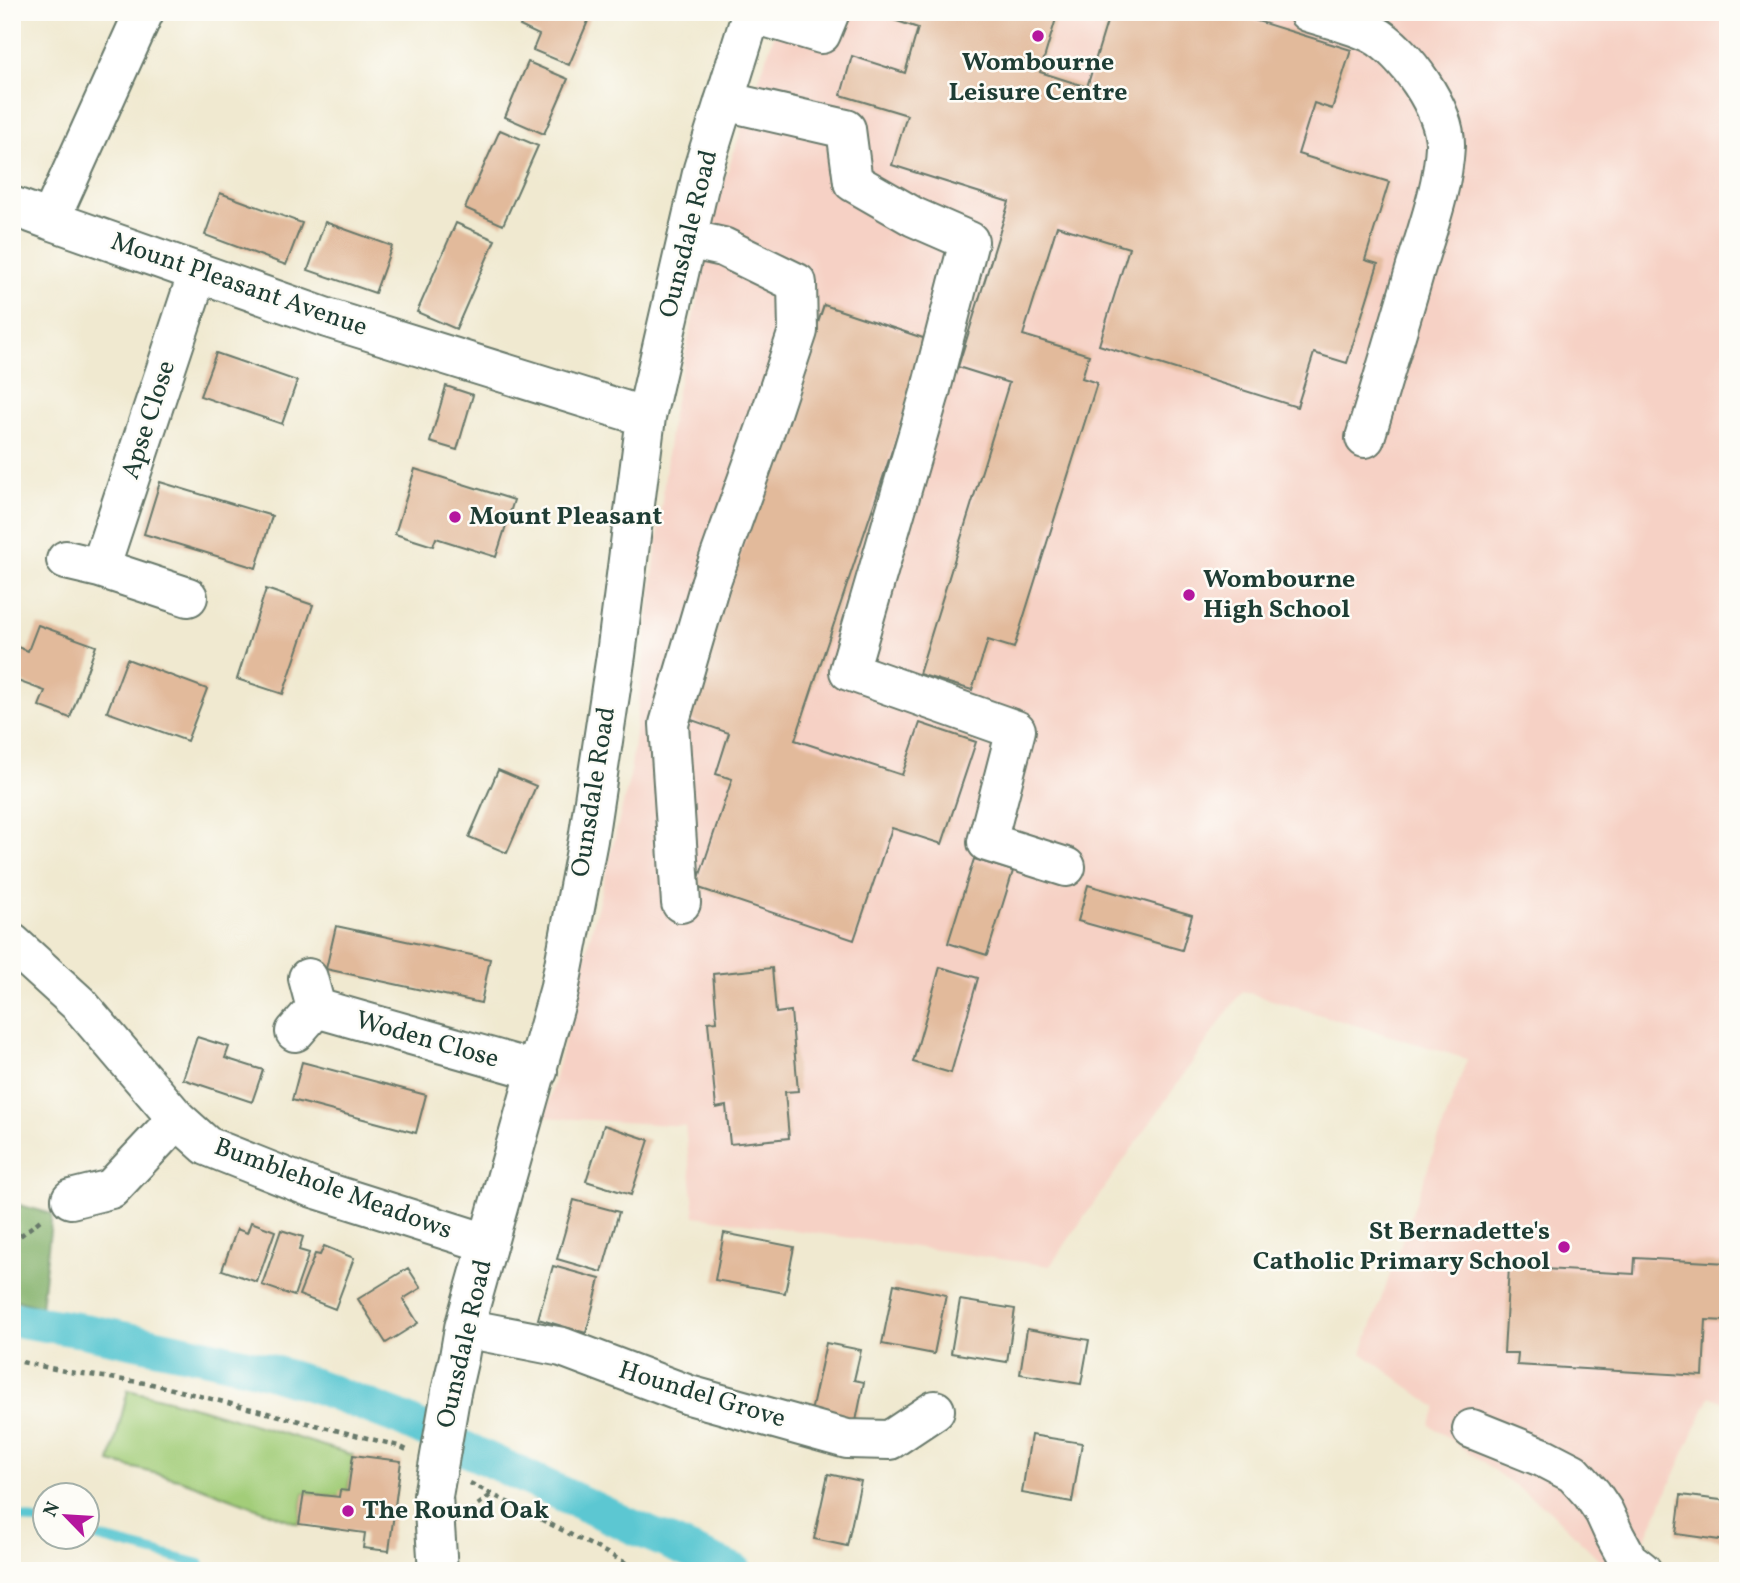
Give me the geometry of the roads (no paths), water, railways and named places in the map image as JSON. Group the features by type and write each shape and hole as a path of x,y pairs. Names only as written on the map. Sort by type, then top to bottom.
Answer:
{"street":[{"path":"50,220 144,12"},
{"path":"752,13 821,34 830,12"},
{"path":"1307,12 1373,34 1386,43 1410,67 1432,100 1440,118 1445,143 1442,176 1365,438"},
{"name":"Ounsdale Road","path":"438,1571 433,1496 451,1392 464,1328 559,991 588,840 617,655 646,417 703,169 752,13"},
{"path":"724,101 846,130 853,182 914,217 969,241 930,393 849,671 1016,730 987,842 1066,867"},
{"name":"Mount Pleasant Avenue","path":"12,206 327,318 646,417"},
{"path":"681,904 669,724 710,584 769,419 797,331 797,283 723,247 687,239"},
{"name":"Apse Close","path":"188,597 83,564 198,272"},
{"name":"Bumblehole Meadows","path":"12,943 79,1004 177,1119 207,1146 310,1187 487,1243"},
{"name":"Woden Close","path":"306,1006 538,1071"},
{"path":"71,1199 111,1189 177,1119"},
{"name":"Houndel Grove","path":"464,1328 562,1347 689,1395 847,1439 890,1440 935,1410"},
{"path":"1472,1429 1544,1458 1573,1473 1604,1512 1628,1560 1642,1571"}],"waterway":[{"path":"12,1319 206,1356 262,1369 316,1386 397,1417 631,1526 735,1571"},
{"path":"12,1515 32,1520"},
{"path":"102,1539 200,1564"}],"place":[{"name":"Wombourne Leisure Centre","path":"1038,36"},
{"name":"Mount Pleasant","path":"455,517"},
{"name":"Wombourne High School","path":"1189,595"},
{"name":"St Bernadette's Catholic Primary School","path":"1564,1247"},
{"name":"The Round Oak","path":"348,1511"}]}
